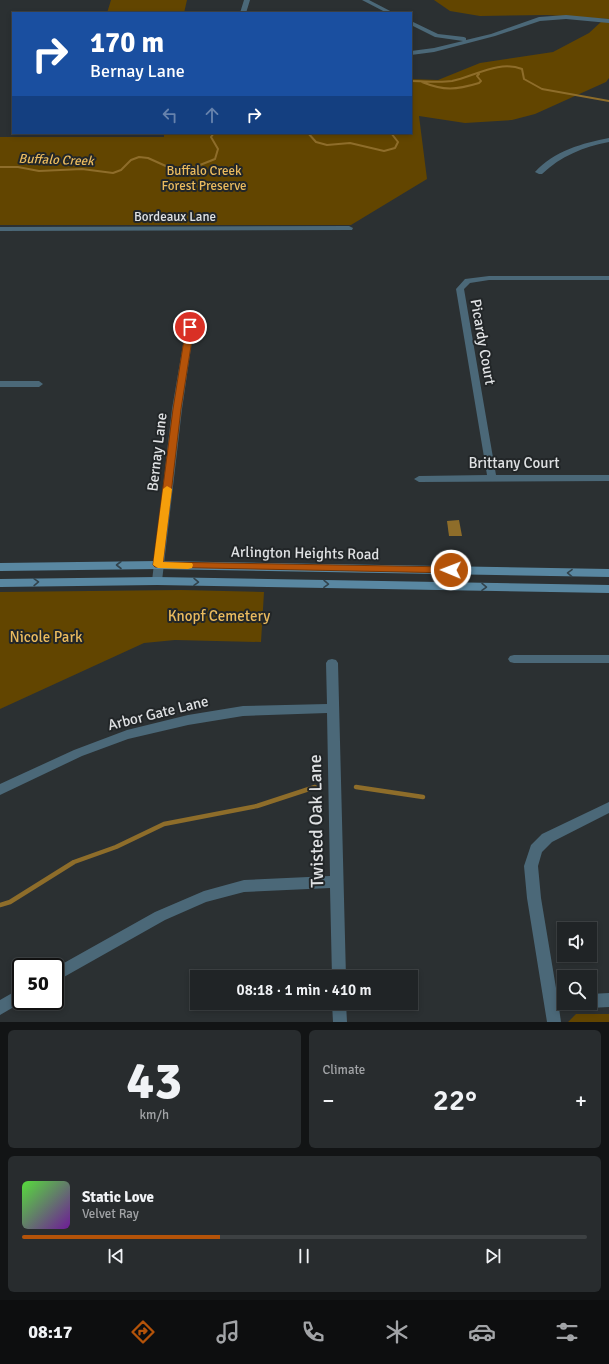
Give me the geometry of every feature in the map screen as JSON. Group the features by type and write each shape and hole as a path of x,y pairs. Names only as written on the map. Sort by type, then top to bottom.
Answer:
{"main road":[{"name":"Arlington Heights Road","path":"0,566 158,565 609,573"},
{"name":"Arlington Heights Road","path":"0,583 157,581 609,590"}],"street":[{"path":"243,12 247,0"},
{"path":"364,0 389,12"},
{"path":"412,53 434,50 548,17 574,17 609,21"},
{"path":"412,24 437,36 463,39 478,38"},
{"path":"434,50 437,42 437,36"},
{"path":"539,172 556,158 569,151 587,144 609,140"},
{"name":"Bordeaux Lane","path":"0,229 349,228"},
{"name":"Picardy Court","path":"492,478 460,289 468,281 489,278 609,278"},
{"name":"Bernay Lane","path":"157,581 177,409 190,327"},
{"path":"0,384 39,384"},
{"name":"Brittany Court","path":"419,479 609,478"},
{"path":"514,658 609,659"},
{"name":"Twisted Oak Lane","path":"332,664 339,970"},
{"name":"Arbor Gate Lane","path":"0,790 78,753 134,733 188,720 243,711 333,708"},
{"path":"554,1022 557,1001 534,898 531,866 536,849 547,838 609,807"},
{"path":"64,970 108,944 154,920 204,897 244,886 337,882"},
{"path":"597,1001 609,1000"},
{"path":"0,1008 12,1001"},
{"path":"339,1010 340,1022"}],"green space":[{"path":"111,0 187,0 184,12 107,12"},
{"path":"434,0 609,0 609,19 547,15 480,16 450,11"},
{"name":"Buffalo Creek Forest Preserve","path":"602,21 609,22 609,78 606,82 535,114 512,120 465,123 419,116 427,179 351,225 0,225 0,137 164,137 164,134 412,134 412,79 438,80 480,63 553,52 589,33"},
{"name":"Nicole Park","path":"181,590 264,592 261,642 175,640 144,643 0,709 0,592"},
{"path":"576,1014 609,1014 609,1022 568,1022"}],"shaded area":[{"path":"459,520 462,536 449,536 447,521"}],"waterway":[{"name":"Buffalo Creek","path":"412,81 452,81 505,66 522,69 524,79 542,89 609,101"},
{"path":"422,82 437,87 457,88 479,83 481,81 477,76 479,74"},
{"name":"Buffalo Creek","path":"0,167 18,167 39,171 82,169 113,173 121,170 131,160 139,157 148,158 168,167 179,169 195,167 215,159 218,149 211,137 213,134"},
{"name":"Buffalo Creek","path":"309,134 316,142 327,145 350,143 384,151 395,148 398,142 392,134"},
{"path":"0,905 10,902 74,862 116,847 164,824 257,806 315,787"},
{"path":"356,787 423,797"}],"slow traffic":[{"path":"167,489 158,565 188,565"}],"route":[{"path":"190,327 177,409 158,565 451,570"}],"park label":[{"name":"Knopf Cemetery","path":"219,616"}]}
